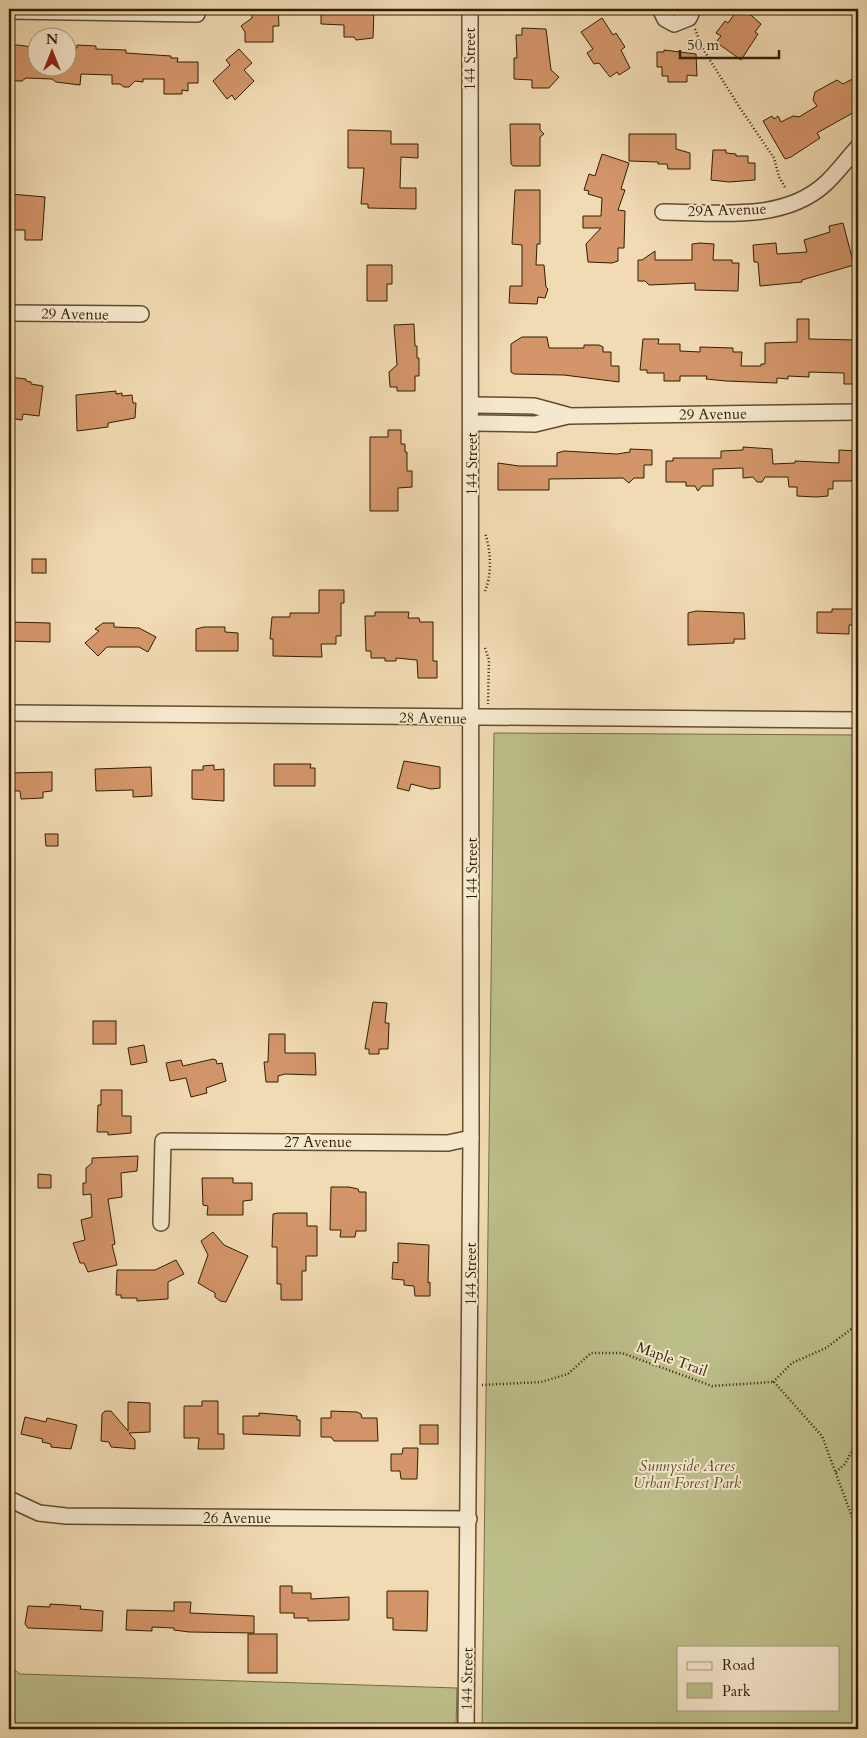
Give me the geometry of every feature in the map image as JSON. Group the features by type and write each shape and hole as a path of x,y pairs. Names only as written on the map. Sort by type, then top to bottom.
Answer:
{"street":[{"name":"144 Street","path":"466,1729 469,1519 472,718 470,9"},
{"path":"660,9 665,19 674,24 685,22 693,9"},
{"path":"9,11 197,14"},
{"name":"29A Avenue","path":"663,212 757,212 780,208 824,185 858,147"},
{"name":"29 Avenue","path":"9,313 141,314"},
{"name":"29 Avenue","path":"472,405 534,406 568,416"},
{"name":"29 Avenue","path":"472,423 536,424 568,416 858,412"},
{"name":"28 Avenue","path":"9,713 858,720"},
{"name":"27 Avenue","path":"161,1223 163,1141 448,1143 471,1138"},
{"name":"26 Avenue","path":"9,1499 38,1513 73,1517 469,1519"}],"path":[{"path":"694,26 703,49 774,158 779,177 786,189"},
{"path":"858,1324 826,1348 792,1363 773,1382 822,1436 858,1533"},
{"name":"Maple Trail","path":"481,1385 541,1382 568,1374 591,1353 622,1353 665,1367 712,1386 773,1382"},
{"path":"836,1472 845,1464 858,1439"}],"green space":[{"name":"Sunnyside Acres Urban Forest Park","path":"494,733 858,735 858,1729 482,1729"},
{"path":"9,1666 20,1674 457,1688 456,1729 172,1729 114,1723 89,1729 9,1729"}],"building":[{"path":"257,9 278,9 279,26 273,26 273,42 245,42 245,32 241,26 252,18 252,11 257,11"},
{"path":"321,9 374,9 373,38 356,40 354,37 344,37 344,25 321,24"},
{"path":"738,9 744,9 761,24 755,32 758,34 741,60 716,42 721,36 716,33 725,21 728,23"},
{"path":"602,18 613,35 616,33 625,47 621,50 630,68 619,75 617,72 610,77 599,63 594,64 587,53 593,49 581,32"},
{"path":"522,28 546,29 551,70 559,77 549,88 532,88 532,80 514,79 514,58 517,58 516,35 522,35"},
{"path":"9,44 28,46 28,78 78,78 78,45 96,46 96,49 126,50 126,53 171,56 171,58 178,58 177,62 198,62 198,83 188,83 188,91 182,90 182,94 164,94 164,79 143,79 143,82 135,81 129,87 124,87 120,84 112,84 112,75 81,74 80,85 56,82 52,79 26,78 22,81 17,81 9,78"},
{"path":"239,49 252,63 244,70 254,81 235,100 232,95 227,99 213,81 230,65 226,60"},
{"path":"664,50 696,54 697,76 687,75 687,82 668,82 668,76 662,76 662,67 657,67 657,52 664,52"},
{"path":"858,76 858,110 817,133 820,138 785,159 763,121 772,116 774,119 778,116 781,122 793,116 799,117 817,106 813,100 815,92 837,80 843,84"},
{"path":"510,124 540,124 540,130 544,134 540,137 540,166 513,166 511,164"},
{"path":"348,130 391,131 391,144 418,144 418,158 401,157 400,188 416,188 416,209 368,208 368,204 361,204 364,168 348,168"},
{"path":"629,134 676,134 676,149 690,153 690,169 668,169 667,164 658,164 658,162 629,161"},
{"path":"713,150 726,150 726,153 736,154 736,156 748,156 748,163 755,163 755,180 729,182 711,180"},
{"path":"602,154 629,163 621,189 625,190 618,210 625,211 624,248 618,248 618,261 612,263 588,262 586,244 601,228 583,228 583,216 601,216 602,198 588,194 589,191 584,190 589,174 595,176"},
{"path":"515,190 540,190 540,244 537,244 536,265 544,265 546,287 548,289 545,298 538,297 537,304 509,303 510,286 522,286 522,245 512,244"},
{"path":"11,194 45,197 42,240 25,240 25,230 9,230 9,202 11,202"},
{"path":"843,223 854,265 802,280 802,282 760,286 758,262 754,262 753,245 776,243 777,254 807,252 804,240 830,232 829,226"},
{"path":"692,244 714,244 713,260 732,260 732,263 739,263 738,291 695,290 695,283 649,285 645,281 638,281 638,260 642,260 655,251 655,260 692,260"},
{"path":"367,265 392,265 392,284 387,284 387,301 367,301"},
{"path":"797,319 809,319 809,339 858,340 858,384 844,384 844,373 809,372 809,377 788,376 788,379 777,378 777,383 706,379 707,376 680,376 680,381 664,381 664,373 647,373 647,370 640,370 643,339 659,339 658,344 680,344 680,351 700,352 700,347 733,348 733,352 742,352 741,366 761,366 761,364 765,364 765,343 797,342"},
{"path":"414,324 415,346 417,346 417,358 419,358 419,376 415,376 415,391 397,391 397,387 390,387 389,372 397,365 394,325"},
{"path":"522,337 547,337 549,348 584,348 584,345 599,345 603,347 603,352 611,352 611,366 619,366 619,382 564,375 514,374 511,372 511,344"},
{"path":"9,377 26,379 31,384 43,386 39,416 23,414 22,420 9,418"},
{"path":"116,391 116,394 122,393 122,396 132,395 133,403 136,403 135,418 108,423 108,427 77,431 76,395"},
{"path":"388,430 401,430 401,444 405,444 405,452 407,452 407,471 412,471 412,487 398,488 398,511 370,511 370,437 388,437"},
{"path":"743,447 772,449 773,464 795,463 795,461 839,463 839,450 858,451 858,481 833,481 833,489 828,489 828,496 816,497 797,496 797,487 789,487 788,477 765,477 762,482 757,482 753,477 743,478 743,468 713,469 713,486 702,486 698,491 695,486 686,486 686,482 666,482 666,461 673,461 673,458 721,458 721,451 743,450"},
{"path":"630,449 652,450 652,465 644,465 644,478 634,478 629,483 623,478 549,479 549,490 498,490 498,463 519,466 557,466 557,453 564,451 617,454 630,452"},
{"path":"32,559 46,559 46,573 32,573"},
{"path":"319,590 344,590 344,603 341,603 341,636 336,636 336,644 321,644 322,657 273,656 273,639 270,639 272,617 290,617 290,613 319,613"},
{"path":"832,609 858,609 858,625 849,625 849,634 817,633 817,612 832,612"},
{"path":"696,611 744,613 745,639 734,639 734,643 688,645 688,613"},
{"path":"375,612 409,612 408,618 419,618 420,622 433,622 433,661 437,661 437,678 418,678 417,660 396,658 396,661 385,661 385,658 371,658 371,651 366,651 365,616 375,616"},
{"path":"9,622 50,623 50,642 9,641"},
{"path":"103,623 114,623 114,627 139,628 156,637 148,652 139,647 107,647 98,656 85,643 99,631 95,629"},
{"path":"225,627 225,632 238,633 238,651 196,651 196,629"},
{"path":"404,761 440,767 440,788 431,789 411,784 409,791 397,788"},
{"path":"274,764 311,764 310,768 315,768 315,786 274,786"},
{"path":"214,765 214,770 224,769 224,801 192,799 192,770 203,770 203,766"},
{"path":"151,767 152,796 133,797 133,790 96,791 95,769"},
{"path":"52,772 52,791 43,792 43,798 21,799 20,791 9,791 9,773"},
{"path":"45,834 58,834 58,846 46,846"},
{"path":"373,1002 387,1003 385,1023 389,1023 388,1049 379,1049 379,1054 369,1054 369,1049 365,1049"},
{"path":"93,1021 116,1021 116,1044 93,1044"},
{"path":"269,1034 285,1034 285,1053 315,1053 316,1075 285,1074 278,1076 278,1082 266,1082 264,1062 268,1062"},
{"path":"144,1045 147,1062 131,1065 128,1048"},
{"path":"213,1059 216,1060 217,1064 222,1063 226,1081 206,1088 207,1093 191,1097 186,1078 170,1081 166,1063 181,1060 183,1066"},
{"path":"101,1090 122,1090 122,1116 131,1116 131,1133 108,1135 108,1132 97,1132 98,1105 101,1105"},
{"path":"138,1156 137,1171 121,1173 122,1197 108,1199 115,1244 112,1245 117,1265 88,1272 84,1263 80,1263 73,1243 85,1240 81,1220 92,1217 91,1194 83,1195 83,1183 86,1183 86,1168 92,1163 92,1158"},
{"path":"38,1174 51,1175 51,1188 38,1188"},
{"path":"202,1178 233,1178 233,1183 252,1183 252,1200 243,1201 243,1215 207,1215 208,1206 203,1205"},
{"path":"331,1187 349,1187 358,1189 359,1192 366,1192 366,1231 356,1231 355,1237 340,1237 341,1230 330,1230"},
{"path":"307,1213 307,1226 317,1226 317,1256 306,1256 306,1271 302,1271 302,1300 281,1300 281,1284 277,1284 277,1247 272,1247 273,1214"},
{"path":"213,1232 224,1245 248,1256 226,1302 220,1301 215,1297 215,1293 198,1283 208,1255 201,1241"},
{"path":"398,1243 429,1245 428,1283 430,1282 430,1296 415,1296 414,1286 404,1285 404,1280 392,1279 393,1262 398,1263"},
{"path":"176,1260 184,1274 168,1282 168,1299 137,1301 137,1298 121,1298 121,1295 116,1295 117,1270 155,1270"},
{"path":"202,1401 218,1401 218,1434 224,1434 224,1449 198,1449 199,1438 184,1438 184,1406 202,1406"},
{"path":"128,1402 150,1403 150,1432 129,1433 135,1440 135,1449 111,1447 109,1442 101,1441 102,1414 105,1411 111,1411 128,1431"},
{"path":"331,1411 357,1412 361,1414 362,1418 377,1418 378,1441 334,1441 331,1437 321,1437 321,1418 331,1418"},
{"path":"259,1413 297,1416 297,1420 300,1420 300,1436 243,1434 243,1416 259,1416"},
{"path":"25,1417 46,1422 47,1418 77,1425 71,1449 51,1447 51,1444 42,1442 43,1439 21,1434"},
{"path":"420,1425 438,1425 438,1444 420,1444"},
{"path":"403,1448 418,1448 417,1479 401,1479 400,1471 391,1471 391,1454 402,1454"},
{"path":"280,1586 292,1586 292,1593 311,1593 311,1599 349,1597 349,1620 308,1621 308,1618 294,1618 294,1613 280,1613"},
{"path":"387,1591 428,1591 427,1631 393,1630 393,1618 387,1618"},
{"path":"174,1602 191,1602 190,1613 254,1616 254,1633 189,1632 174,1630 174,1628 152,1627 152,1631 126,1630 127,1610 174,1611"},
{"path":"50,1604 81,1606 80,1609 103,1611 102,1631 28,1628 25,1624 28,1606 50,1607"},
{"path":"248,1634 277,1634 277,1673 248,1673"}]}
